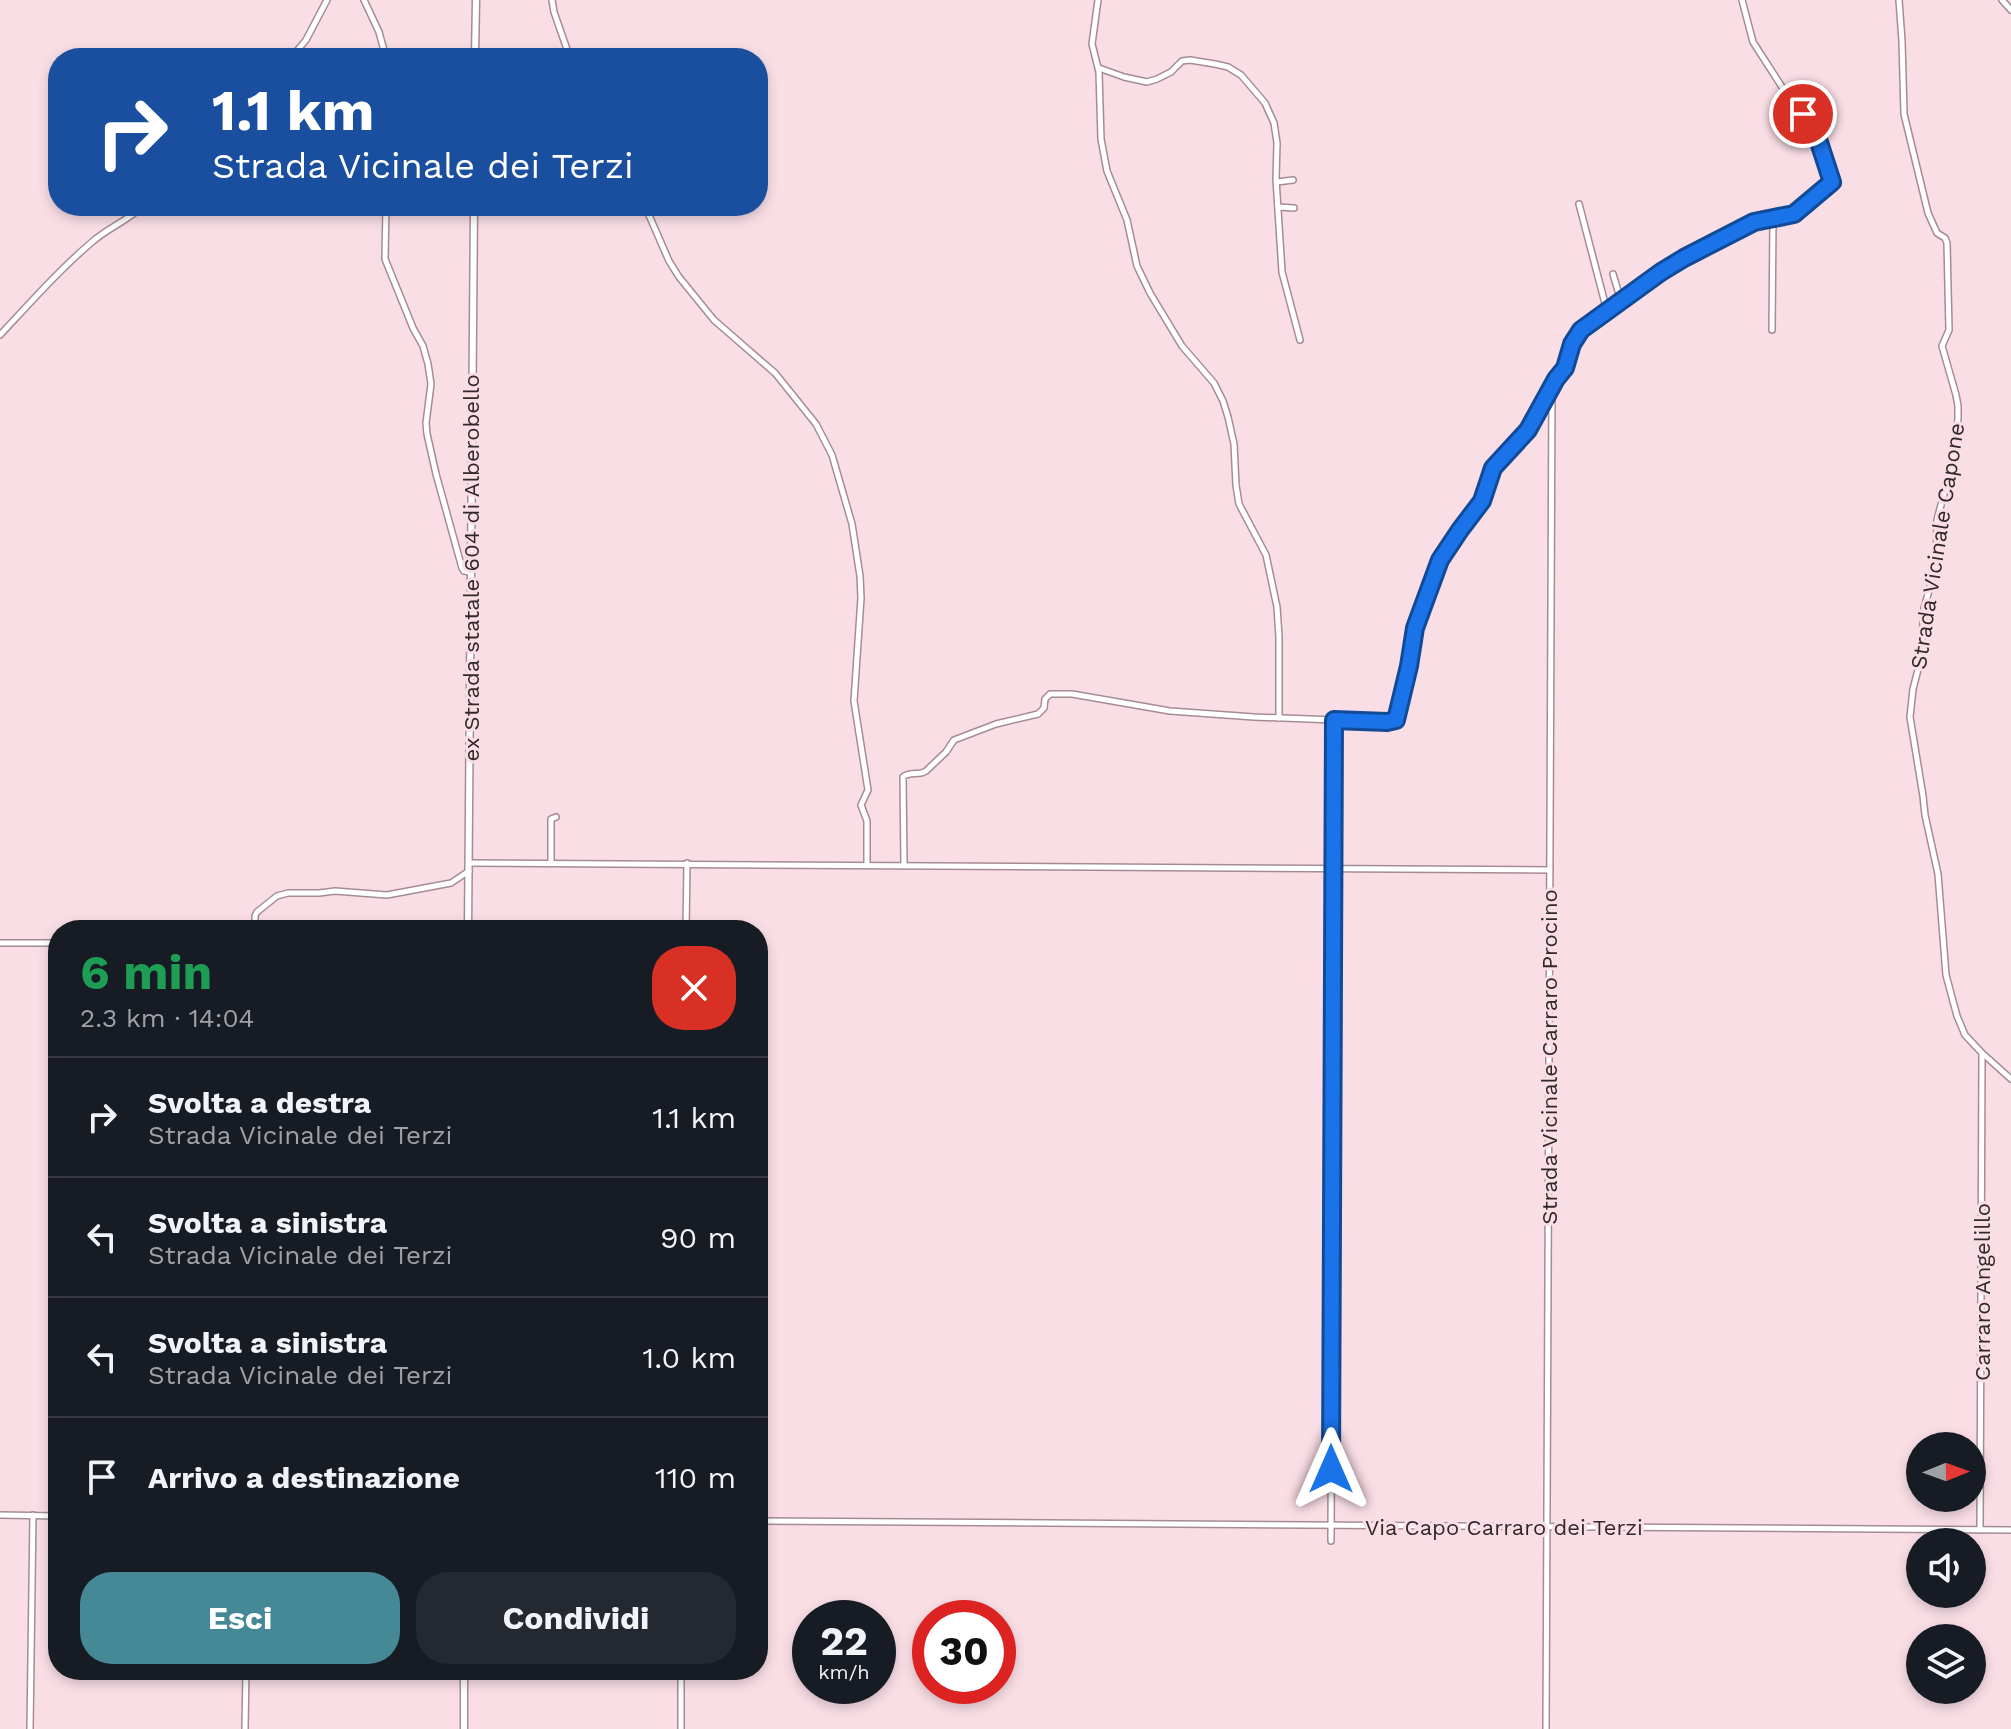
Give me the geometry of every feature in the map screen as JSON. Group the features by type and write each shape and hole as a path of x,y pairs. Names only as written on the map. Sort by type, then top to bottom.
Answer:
{"main road":[{"path":"475,48 476,0"},
{"name":"ex Strada statale 604 di Alberobello","path":"468,920 474,216"},
{"path":"464,1680 464,1729"}],"street":[{"path":"299,48 327,0"},
{"path":"364,0 383,48"},
{"path":"552,0 567,48"},
{"path":"1098,0 1092,44 1099,68 1103,153 1109,178 1127,220 1137,266 1150,293 1182,346 1214,383 1223,401 1234,444 1239,504 1266,555 1277,607 1279,718"},
{"path":"904,865 903,777 926,771 954,740 996,724 1038,714 1050,694 1072,694 1170,711 1279,718 1396,720 1415,628 1440,560 1482,501 1493,468 1528,430 1565,368 1576,337 1607,311 1684,258 1748,224 1799,212 1833,179 1813,126 1791,101 1753,42 1742,0"},
{"name":"Strada Vicinale Capone","path":"1899,0 1904,114 1928,213 1937,233 1947,243 1949,330 1942,346 1958,406 1956,442 1937,520 1936,566 1924,608 1921,658 1910,717 1925,815 1938,874 1946,975 1957,1016 1965,1035 2011,1079"},
{"path":"2002,0 2011,10"},
{"path":"1099,68 1147,82 1171,72 1182,61 1215,64 1241,75 1259,94 1274,123 1282,272 1300,340"},
{"path":"1277,182 1293,180"},
{"path":"1579,204 1607,311"},
{"path":"1278,207 1294,208"},
{"path":"0,335 88,245 133,216"},
{"path":"386,216 385,259 426,356 431,376 426,423 429,444 462,568 471,572"},
{"path":"649,216 679,277 714,320 775,373 818,427 832,455 852,524 860,576 854,701 868,790 861,805 867,821 867,865"},
{"path":"1772,330 1773,219"},
{"path":"1613,274 1621,301"},
{"name":"Strada Vicinale Carraro Procino","path":"1546,1729 1552,386"},
{"path":"1331,1541 1334,720"},
{"path":"551,863 551,819 556,817"},
{"path":"255,920 257,912 283,894 335,891 387,895 451,883 469,867 551,863 1550,870"},
{"path":"686,920 687,863"},
{"path":"0,943 48,943"},
{"name":"Carraro Angelillo","path":"1980,1528 1982,1053"},
{"path":"0,1515 48,1516"},
{"path":"30,1729 33,1515"},
{"name":"Via Capo Carraro dei Terzi","path":"768,1521 1906,1529"},
{"name":"Via Capo Carraro dei Terzi","path":"1986,1530 2011,1530"},
{"path":"245,1729 246,1680"},
{"path":"681,1680 681,1729"}],"route":[{"path":"1331,1469 1334,720 1396,720 1415,628 1440,560 1479,507 1493,468 1528,430 1565,368 1572,344 1581,330 1684,258 1754,222 1794,214 1832,182 1816,133 1803,114"}]}
